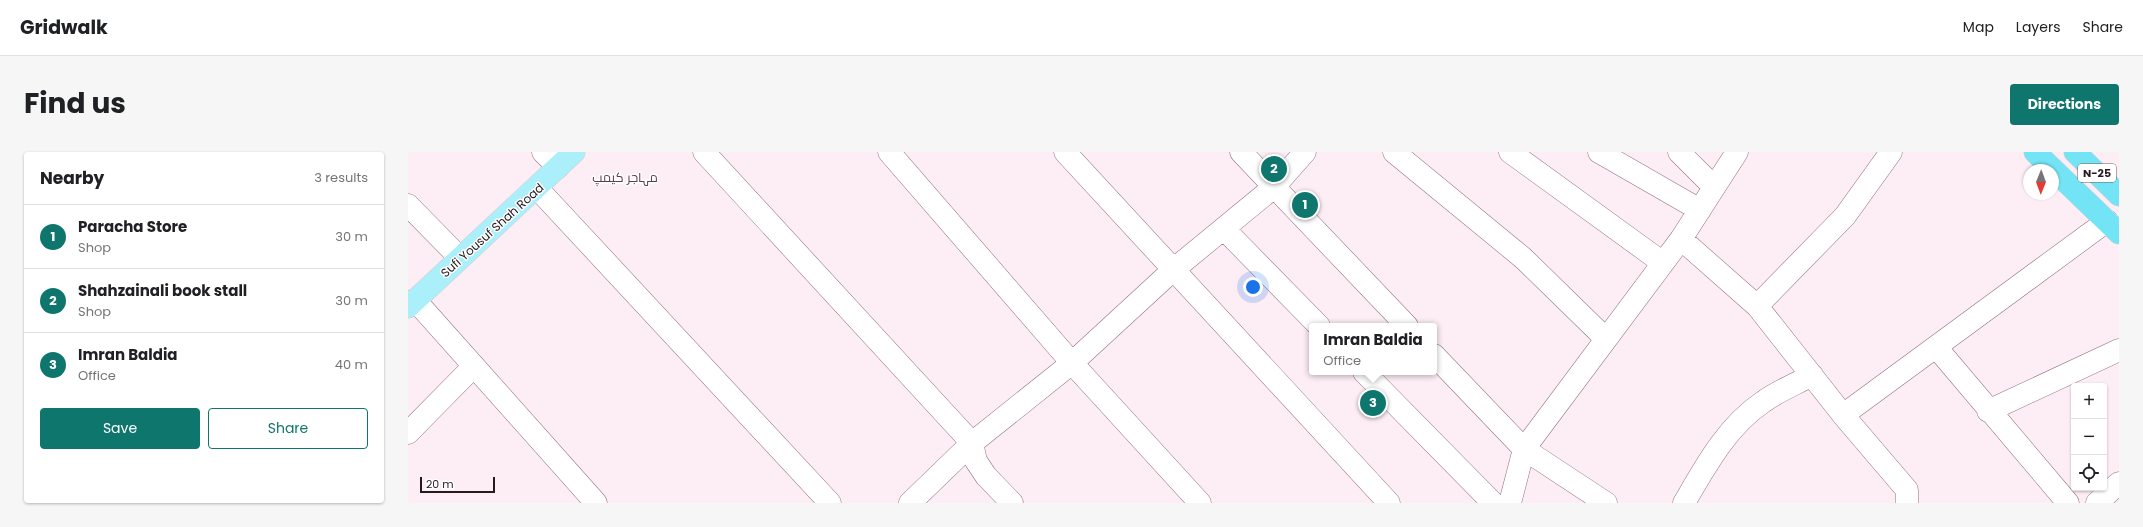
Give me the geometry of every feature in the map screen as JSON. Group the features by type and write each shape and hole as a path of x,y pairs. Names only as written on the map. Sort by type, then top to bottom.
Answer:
{"highway":[{"name":"N-25","path":"2035,152 2113,227"},
{"name":"N-25","path":"2075,152 2119,195"}],"main road":[{"name":"Sufi Yousuf Shah Road","path":"412,303 574,152"}],"street":[{"path":"543,152 558,168"},
{"path":"704,152 972,443 976,461 986,476 1012,503"},
{"path":"889,152 1072,363 1200,503"},
{"path":"1065,152 1389,503"},
{"path":"1241,152 1404,323"},
{"path":"910,503 972,443 1072,363 1173,270 1274,187 1305,152"},
{"path":"1394,152 1523,258 1606,339"},
{"path":"1510,152 1663,263"},
{"path":"1599,152 1700,210"},
{"path":"1679,152 1714,187"},
{"path":"1510,503 1524,449 1681,239 1736,152"},
{"path":"1757,306 1845,216 1892,152"},
{"path":"537,188 830,503"},
{"path":"408,205 460,258"},
{"path":"1843,416 1936,347 2113,227"},
{"path":"1224,229 1316,323"},
{"path":"1681,239 1757,306 1843,416 1907,490 1907,503"},
{"path":"412,303 474,366 596,503"},
{"path":"1936,347 1988,411 2068,503"},
{"path":"1988,411 2119,350"},
{"path":"1437,358 1524,449 1606,503"},
{"path":"408,433 474,366"},
{"path":"1367,375 1492,503"},
{"path":"1684,503 1715,452 1743,418 1763,402 1812,375"},
{"path":"2097,503 2119,482"}],"place":[{"name":"Shahzainali book stall","path":"1274,169"},
{"name":"Paracha Store","path":"1305,205"},
{"name":"Imran Baldia","path":"1373,403"}],"district":[{"name":"مہاجر کیمپ","path":"625,177"}]}
